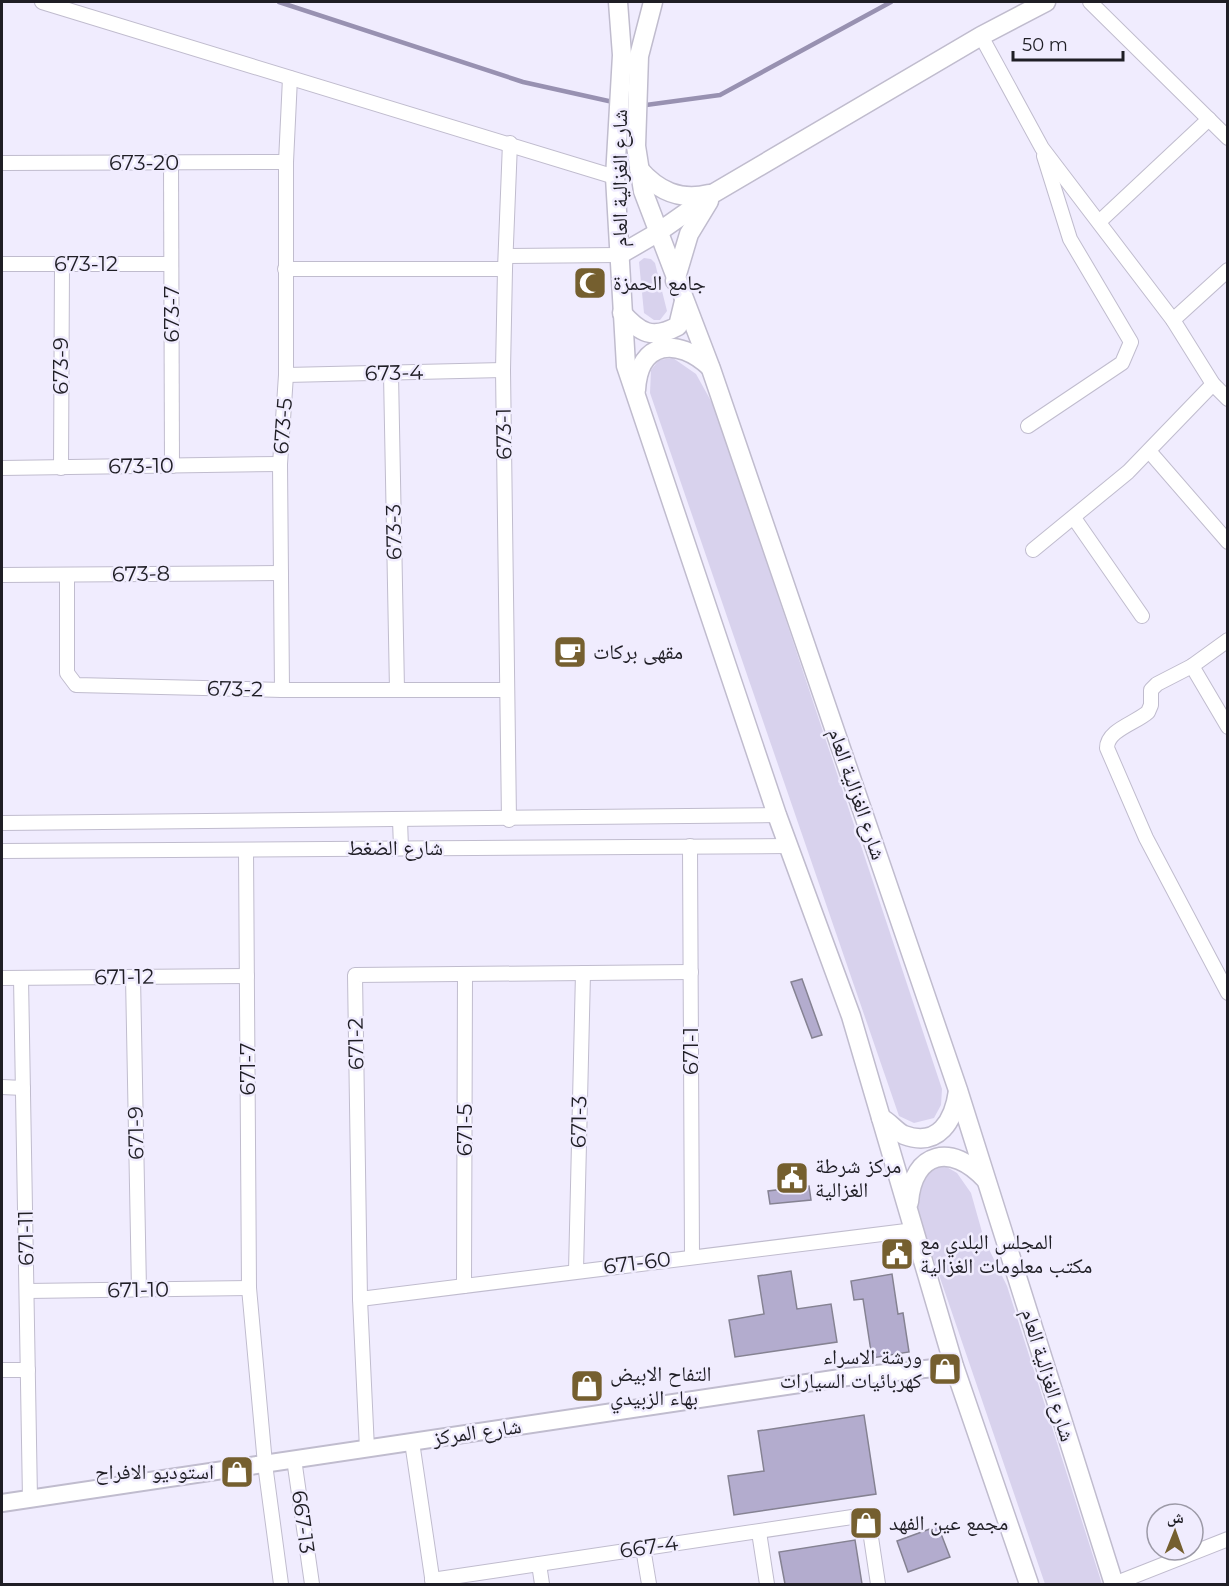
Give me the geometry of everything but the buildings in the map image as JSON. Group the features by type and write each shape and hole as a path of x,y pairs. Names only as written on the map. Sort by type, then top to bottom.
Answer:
{"main road":[{"name":"شارع الغزالية العام","path":"618,2 622,55 615,177 626,366 777,815 851,1016 954,1365 1029,1584"},
{"name":"شارع الغزالية العام","path":"653,2 639,56 636,124 642,191 711,369 958,1090 1114,1584"},
{"path":"619,255 657,233 714,193 981,36 1046,2"},
{"path":"639,169 650,181 672,194 697,197 714,193"},
{"path":"675,281 680,257 689,234 714,193"},
{"path":"622,313 637,329 650,333 666,332 678,326 684,301"},
{"path":"635,397 638,371 642,362 651,354 666,348 678,347 689,351 711,369"},
{"path":"881,1118 903,1134 914,1137 933,1134 950,1123 958,1090"},
{"path":"908,1211 911,1181 925,1164 939,1158 962,1159 988,1183"}],"street":[{"path":"42,2 510,143 615,177"},
{"path":"1090,2 1227,137"},
{"path":"981,36 1042,148 1173,320 1213,384 1227,399"},
{"name":"673-5","path":"282,690 280,464 286,375 286,162 290,78"},
{"path":"1099,222 1209,119"},
{"name":"673-1","path":"509,820 503,370 510,143"},
{"path":"1028,426 1122,363 1131,342 1070,239 1042,148"},
{"name":"673-7","path":"171,162 172,466"},
{"name":"673-20","path":"2,163 286,162"},
{"path":"285,269 506,262 619,255"},
{"name":"673-12","path":"2,264 171,264"},
{"name":"673-9","path":"61,468 62,264"},
{"path":"1173,320 1227,270"},
{"name":"673-4","path":"286,375 503,370"},
{"name":"673-3","path":"391,374 398,690"},
{"path":"1033,550 1128,472 1213,384"},
{"path":"1149,451 1227,542"},
{"name":"673-10","path":"2,468 280,464"},
{"path":"1074,518 1142,616"},
{"name":"673-8","path":"2,575 281,573"},
{"name":"673-2","path":"67,575 67,673 76,685 282,690 507,690"},
{"path":"1227,640 1192,666 1157,684 1151,690 1151,705 1148,712 1112,736 1107,748 1146,838 1227,993"},
{"path":"1192,666 1227,727"},
{"name":"شارع الضغط","path":"2,823 509,820 777,815"},
{"path":"400,820 401,848"},
{"name":"671-1","path":"690,846 692,1256"},
{"name":"شارع الضغط","path":"2,851 789,846"},
{"name":"671-7","path":"246,850 249,1288 265,1464"},
{"name":"671-2","path":"367,1449 360,1299 356,975 691,972"},
{"name":"671-3","path":"576,1271 583,973"},
{"name":"671-5","path":"464,1286 465,974"},
{"name":"671-12","path":"2,978 247,976"},
{"name":"671-9","path":"133,977 139,1290"},
{"name":"671-11","path":"21,978 30,1498"},
{"path":"2,1087 23,1088"},
{"name":"671-60","path":"360,1299 914,1230"},
{"name":"671-10","path":"27,1291 249,1288"},
{"name":"شارع المركز","path":"2,1503 835,1379 954,1365"},
{"path":"2,1370 28,1370"},
{"name":"667-4","path":"412,1442 432,1582 859,1516 865,1518 869,1524 878,1584"},
{"name":"667-13","path":"294,1460 312,1584"},
{"name":"667-13","path":"265,1464 281,1584"},
{"path":"759,1532 766,1584"},
{"path":"1114,1584 1227,1539"},
{"path":"643,1548 649,1584"},
{"path":"539,1564 542,1584"}],"shaded area":[{"path":"644,258 651,259 655,263 667,311 660,320 654,320 644,313 639,262"},
{"path":"673,358 696,374 716,410 942,1089 941,1105 934,1118 914,1123 899,1116 650,393 651,370 659,360"},
{"path":"945,1166 957,1173 971,1193 984,1239 1007,1286 1102,1584 1045,1584 913,1199 923,1169"}],"waterway":[{"path":"279,2 523,82 613,102"},
{"path":"646,105 720,95 891,2"}],"place":[{"name":"جامع الحمزة","path":"590,283"},
{"name":"مقهى بركات","path":"570,652"},
{"name":"مركز شرطة الغزالية","path":"792,1178"},
{"name":"المجلس البلدي مع مكتب معلومات الغزالية","path":"897,1254"},
{"name":"ورشة الاسراء كهربائيات السيارات","path":"945,1369"},
{"name":"التفاح الابيض بهاء الزبيدي","path":"587,1386"},
{"name":"استوديو الافراح","path":"237,1472"},
{"name":"مجمع عين الفهد","path":"866,1523"}]}
